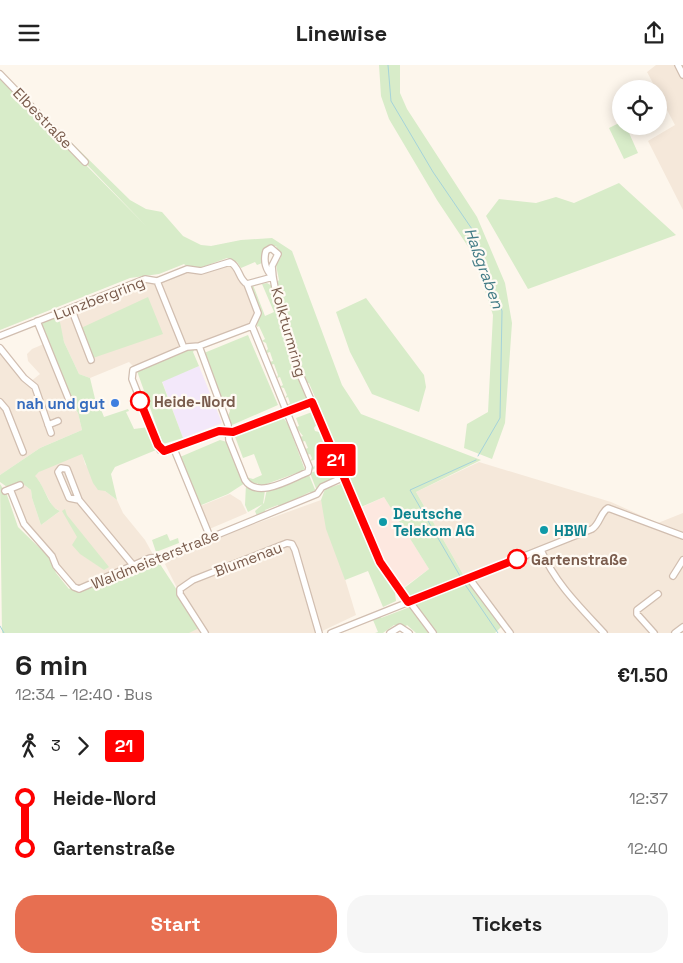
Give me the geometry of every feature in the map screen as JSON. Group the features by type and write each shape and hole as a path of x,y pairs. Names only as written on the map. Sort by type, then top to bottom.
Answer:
{"street":[{"path":"678,65 683,75"},
{"name":"Elbestraße","path":"0,74 86,162"},
{"name":"Lunzbergring","path":"0,336 145,279 157,281 187,269 201,271 226,262 236,266 243,281 247,284"},
{"name":"Kolkturmring","path":"229,433 229,440 245,480 252,487 269,488 308,472 310,467 252,326 258,313 247,284 273,277 291,348 380,562 433,633"},
{"path":"157,281 184,348"},
{"path":"71,308 91,360"},
{"path":"37,321 69,400"},
{"path":"252,326 198,346 184,348 135,368 132,372 132,379 158,445 164,451 174,449 219,431 229,433 312,402"},
{"path":"198,346 229,433"},
{"path":"0,348 24,378 35,387 51,433"},
{"path":"0,402 6,409 23,452"},
{"path":"48,425 58,421"},
{"path":"174,449 210,537"},
{"path":"79,500 69,498 58,472 61,468 67,469 79,500 133,565"},
{"name":"Waldmeisterstraße","path":"20,485 8,490 24,524 76,589 150,558 163,557 317,494 322,487 344,477"},
{"path":"330,633 594,528 608,508 683,536"},
{"name":"Blumenau","path":"205,633 180,594 180,589 189,582 290,543 295,550 319,633"},
{"path":"541,550 550,570 562,588 604,633"},
{"path":"673,577 683,560"},
{"path":"469,578 510,633"},
{"path":"654,633 637,614 637,611 658,594"},
{"path":"390,633 400,627 410,633"},
{"path":"675,633 683,627"}],"shaded area":[{"path":"656,65 683,65 683,210 648,141 658,135 667,135 667,130 675,125 667,110 667,80 651,80 647,72"},
{"path":"233,264 257,309 252,326 135,368 129,362 90,378 79,374 64,342 59,322 59,317 72,312 71,308 145,279 155,280 187,269 199,270"},
{"path":"46,343 72,406 78,413 82,430 40,448 0,475 0,348 30,382 40,374 28,361 27,354 32,349"},
{"path":"199,366 222,423 183,438 162,381"},
{"path":"82,453 85,464 105,491 117,500 123,513 145,540 155,558 79,589 30,530 10,489 23,484 31,490 41,525 60,511 53,507 39,481 34,476 43,469"},
{"path":"479,462 611,502 658,523 683,513 683,633 513,633 464,576 416,492"},
{"path":"230,494 241,501 247,513 207,530 198,507"},
{"path":"384,497 429,569 400,590 380,561 358,509"},
{"path":"321,500 356,615 318,633 189,633 180,594 165,564 175,557 249,526"}],"green space":[{"path":"379,65 400,65 400,93 407,109 477,217 505,283 512,323 505,423 492,459 464,448 467,424 488,412 493,315 473,254 437,200 389,119 381,96"},
{"path":"0,78 147,227 20,95 22,94 130,200 146,209 162,212 183,236 201,245 211,246 241,240 272,238 292,251 342,385 361,414 481,460 416,492 464,576 412,597 408,596 403,589 429,569 384,497 361,507 357,500 317,411 320,409 309,383 306,384 292,345 276,283 279,280 276,265 281,257 276,246 270,247 263,252 262,263 257,265 255,262 241,268 237,262 227,258 200,268 189,268 184,264 159,274 130,278 0,330"},
{"path":"612,135 630,135 638,153 624,159"},
{"path":"619,183 676,235 528,289 486,216 499,199 536,203 556,197 574,203"},
{"path":"267,283 272,286 277,312 308,398 307,401 292,408 287,405 290,403 288,397 285,398 287,395 284,388 280,387 283,385 280,377 277,378 278,375 274,364 271,365 270,362 273,361 270,352 267,353 266,343 262,341 265,339 259,326 257,327 258,316 251,288 253,285 265,316 274,312 262,284"},
{"path":"148,297 163,334 93,358 81,328"},
{"path":"366,298 424,375 426,387 419,412 372,394 350,352 336,312"},
{"path":"71,308 73,312 59,317 64,342 79,374 90,378 97,407 100,407 104,417 128,409 129,411 126,412 134,429 149,427 156,450 115,467 111,474 117,500 105,491 98,490 93,483 82,454 39,472 35,476 49,501 60,511 41,525 31,490 23,484 10,489 0,482 0,475 40,448 82,430 78,413 69,400 37,321"},
{"path":"248,335 278,405 232,425 228,416 230,411 225,399 221,397 204,353"},
{"path":"196,347 193,352 199,366 162,382 183,438 163,444 137,371"},
{"path":"312,412 317,424 314,428 315,431 323,433 341,473 340,477 317,491 310,473 316,471 316,468 312,470 313,467 319,463 317,459 310,461 312,458 310,454 307,455 305,449 308,448 305,441 302,442 300,437 303,436 296,427 299,426 296,418"},
{"path":"282,416 288,424 305,470 261,486 257,483 255,486 249,483 246,477 253,479 262,475 254,454 243,458 234,434"},
{"path":"220,440 227,442 245,483 228,494 199,506 180,457"},
{"path":"309,475 316,492 311,494 310,492 279,507 278,505 265,510 266,512 257,516 255,511 264,503 267,489 272,488 273,490"},
{"path":"0,484 7,495 18,527 51,559 56,573 69,589 72,587 77,592 158,561 201,627 189,633 2,633"},
{"path":"246,484 265,490 263,504 248,512 245,505"},
{"path":"341,484 346,487 347,498 355,508 381,566 397,592 395,593 396,601 383,607 368,571 345,580 326,529 321,500 325,489"},
{"path":"65,509 67,515 109,567 104,570 80,554 72,545 77,537 62,511"},
{"path":"167,534 170,541 178,538 179,543 156,552 152,540"},
{"path":"468,581 502,626 495,633 435,633 415,604 440,591"},
{"path":"410,607 431,633 416,633 407,625 405,627 394,625 383,633 375,633 378,632 373,620 335,633 383,614 381,618"}],"waterway":[{"name":"Haßgraben","path":"388,65 391,101 433,172 474,232 502,311 500,418 478,456"},
{"name":"Haßgraben","path":"460,576 410,490 476,460"},
{"name":"Haßgraben","path":"464,583 498,633"},
{"path":"0,626 4,633"}],"bus line":[{"name":"21","path":"140,401 160,450 164,451 174,449 219,431 233,432 312,402 380,562 408,602 517,559"}],"place":[{"name":"Heide-Nord","path":"140,401"},
{"name":"nah und gut","path":"115,403"},
{"name":"Deutsche Telekom AG","path":"383,522"},
{"name":"HBW","path":"544,530"},
{"name":"Gartenstraße","path":"517,559"}]}
